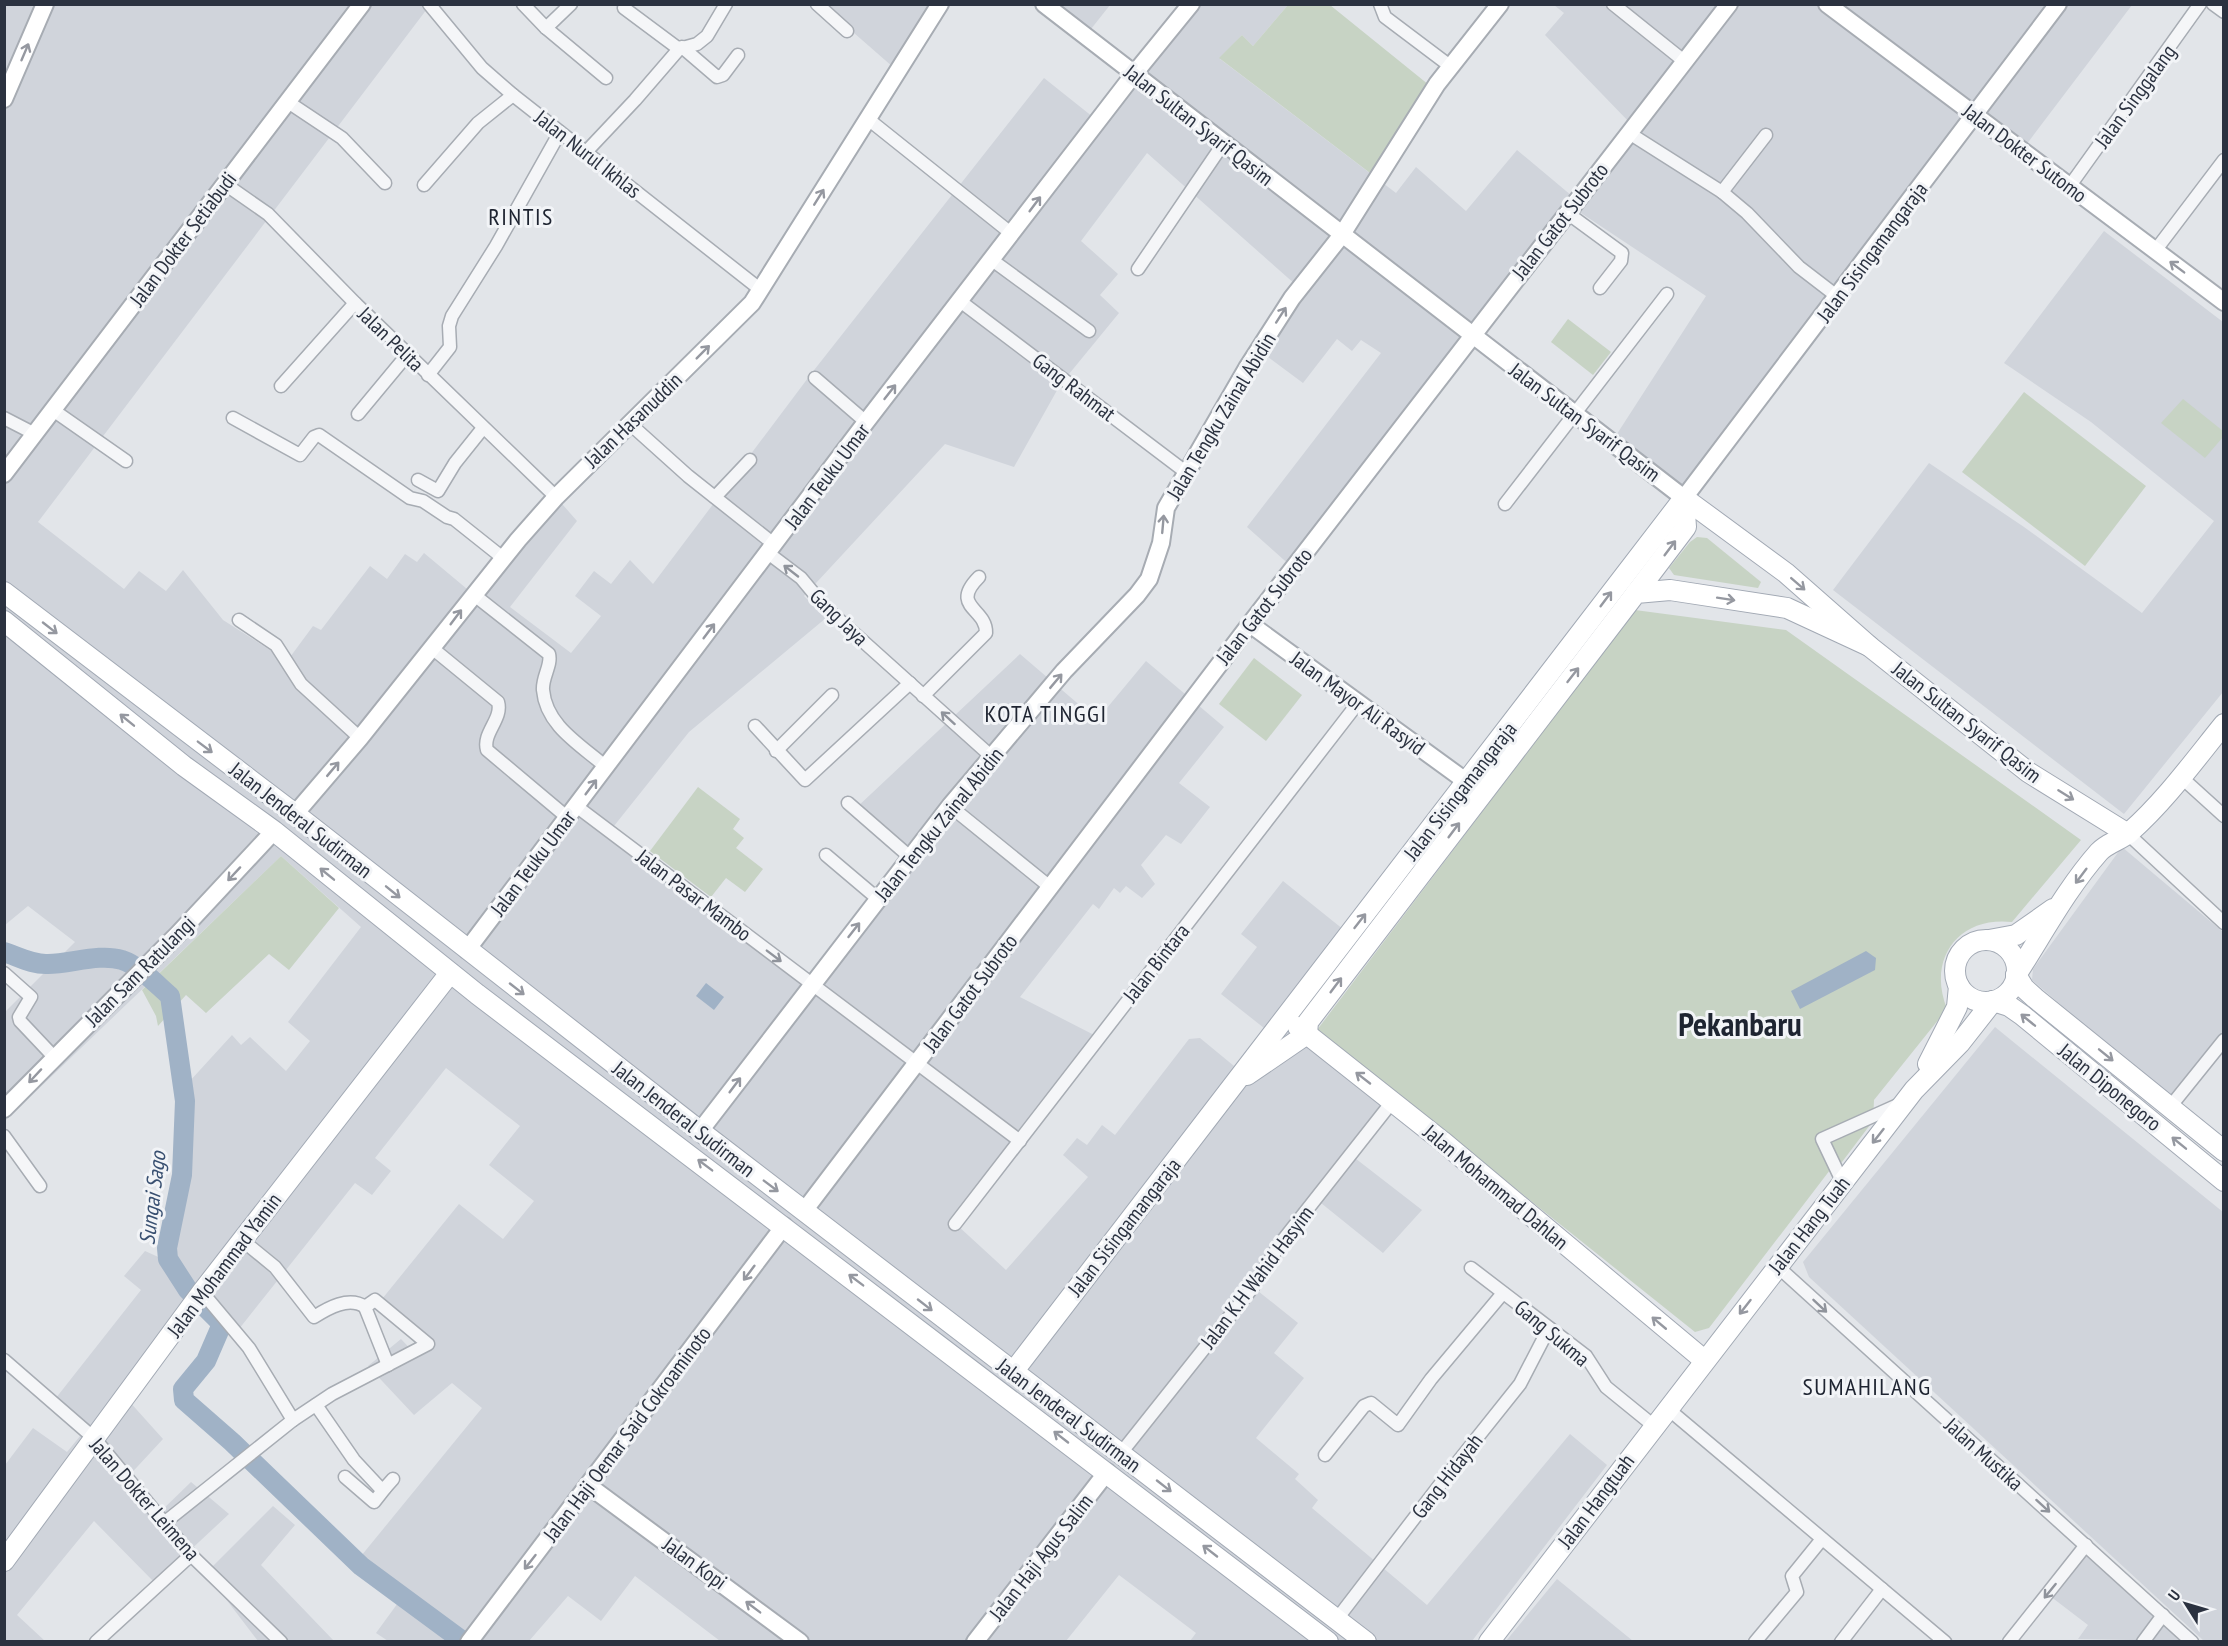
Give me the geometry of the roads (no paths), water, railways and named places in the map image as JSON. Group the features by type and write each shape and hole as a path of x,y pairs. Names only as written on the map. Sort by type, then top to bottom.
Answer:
{"main road":[{"name":"Jalan Sisingamangaraja","path":"1235,1083 1307,1034 1308,1022 1686,527 1684,498"},
{"name":"Jalan Sisingamangaraja","path":"1013,1372 1684,498"},
{"name":"Jalan Sultan Syarif Qasim","path":"1684,498 1786,573 1869,646 2028,772 2128,834"},
{"path":"1636,593 1670,590 1787,609 1869,646"},
{"name":"Jalan Jenderal Sudirman","path":"4,592 295,814 700,1131 1366,1641"},
{"name":"Jalan Jenderal Sudirman","path":"4,621 184,766 274,831 477,994 1328,1641"},
{"path":"2062,902 2016,935 1968,946 1959,956 1956,969 1959,986 1976,1000 1993,1001 2010,991 2016,975 2062,902 2100,850 2128,834 2181,777 2223,724"},
{"path":"1467,782 1501,769"},
{"path":"1987,940 2000,944 2011,952 2016,965 2016,975"},
{"path":"444,968 458,958 460,945"},
{"name":"Jalan Mohammad Yamin","path":"4,1561 444,968"},
{"path":"477,994 472,986 473,976 480,970 493,971"},
{"name":"Jalan Diponegoro","path":"2016,975 2024,988 2035,998 2223,1151"},
{"name":"Jalan Hang Tuah","path":"1909,1096 1952,1020 1960,995 1959,986"},
{"name":"Jalan Diponegoro","path":"1993,1001 2009,1006 2022,1015 2223,1181"},
{"name":"Jalan Hang Tuah","path":"1704,1360 1909,1096 1960,1043 1993,1001"},
{"name":"Jalan Mohammad Dahlan","path":"1285,1017 1396,1104 1704,1360"},
{"name":"Jalan Hangtuah","path":"1489,1641 1704,1360"}],"street":[{"path":"4,99 8,78 45,4"},
{"name":"Jalan Dokter Setiabudi","path":"4,474 362,4"},
{"name":"Jalan Nurul Ikhlas","path":"429,4 482,68 513,95 761,290"},
{"path":"523,4 546,28 606,78"},
{"path":"546,28 571,4"},
{"path":"585,153 681,47 701,41 726,4"},
{"path":"817,4 847,30"},
{"name":"Jalan Hasanuddin","path":"295,814 360,738 473,594 556,497 744,310 761,290 940,4"},
{"name":"Jalan Sultan Syarif Qasim","path":"1044,4 1341,236 1684,498"},
{"name":"Jalan Teuku Umar","path":"460,945 572,812 866,422 1134,74 1191,4"},
{"path":"1380,4 1385,17 1449,66"},
{"name":"Jalan Tengku Zainal Abidin","path":"700,1131 950,806 1064,671 1137,595 1149,579 1161,543 1166,508 1247,369 1292,298 1341,236 1449,66 1500,4"},
{"path":"1613,4 1684,61"},
{"name":"Jalan Gatot Subroto","path":"804,1211 1250,624 1566,212 1729,4"},
{"name":"Jalan Dokter Sutomo","path":"1827,4 2223,302"},
{"name":"Jalan Sisingamangaraja","path":"1684,498 2058,4"},
{"name":"Jalan Singgalang","path":"2069,187 2200,4"},
{"path":"2213,4 2223,12"},
{"path":"624,8 681,47 717,76 723,75 738,55"},
{"path":"424,185 478,123 513,95"},
{"path":"288,102 342,138 385,183"},
{"path":"868,119 1012,234"},
{"path":"428,375 450,347 449,326 452,316 496,246 560,132"},
{"path":"1629,133 1722,192 1747,213 1799,267 1838,297"},
{"path":"1722,192 1767,135"},
{"path":"1138,269 1223,144"},
{"path":"2155,251 2223,160"},
{"name":"Jalan Pelita","path":"225,184 268,214 428,375 556,497"},
{"path":"1566,212 1622,253 1621,261 1600,288"},
{"path":"992,260 1089,331"},
{"path":"1505,504 1667,294"},
{"name":"Gang Rahmat","path":"960,301 1187,473"},
{"path":"281,386 355,303"},
{"path":"358,414 408,355"},
{"path":"815,378 866,422"},
{"path":"53,410 126,461"},
{"path":"4,418 35,434"},
{"path":"233,418 300,455 314,437 319,435 410,498 423,501 447,518 454,519 503,558"},
{"name":"Gang Jaya","path":"629,423 772,549 826,608 992,757"},
{"path":"418,480 438,491 455,463 483,428"},
{"path":"715,497 750,460"},
{"path":"923,696 986,633 985,624 968,602 968,593 979,577"},
{"path":"473,594 547,651 550,660 543,676 543,689 551,719 606,767"},
{"path":"239,620 276,645 301,684 360,738"},
{"name":"Jalan Mayor Ali Rasyid","path":"1250,624 1467,782"},
{"name":"Jalan Pasar Mambo","path":"432,648 498,702 499,711 486,741 487,750 812,984 1020,1141"},
{"path":"755,726 801,778 807,779 910,683"},
{"path":"776,751 832,695"},
{"name":"Jalan Bintara","path":"956,1224 1358,703"},
{"path":"2181,777 2223,816"},
{"path":"848,803 910,857"},
{"path":"950,806 1050,887"},
{"name":"Jalan Sam Ratulangi","path":"4,1109 141,971 274,831"},
{"path":"2128,834 2223,923"},
{"path":"826,855 878,899"},
{"path":"4,973 31,997 19,1017 20,1022 54,1057"},
{"path":"2170,1107 2223,1040"},
{"path":"1842,1181 1822,1139 1909,1096"},
{"name":"Jalan K.H Wahid Hasyim","path":"1121,1453 1253,1287 1280,1244 1388,1107 1396,1104"},
{"path":"4,1136 40,1186"},
{"name":"Jalan Haji Oemar Said Cokroaminoto","path":"469,1641 589,1486 784,1226"},
{"path":"242,1240 275,1267 314,1317 330,1307 359,1303 365,1307 388,1365"},
{"name":"Jalan Mustika","path":"1777,1266 1875,1358 2192,1641"},
{"name":"Gang Sukma","path":"1471,1268 1586,1356 1606,1387 1653,1426"},
{"path":"1325,1455 1364,1406 1371,1403 1398,1425 1431,1379 1503,1293"},
{"path":"197,1299 249,1348 294,1420"},
{"path":"164,1523 238,1463 316,1405 428,1344 375,1300 365,1307"},
{"name":"Gang Hidayah","path":"1337,1619 1444,1478 1520,1384 1549,1328"},
{"name":"Jalan Dokter Leimena","path":"4,1360 95,1439 191,1555 281,1641"},
{"path":"316,1405 354,1460 381,1489 389,1484 374,1502 345,1477"},
{"path":"1667,1408 1945,1641"},
{"name":"Jalan Haji Agus Salim","path":"975,1641 1107,1472"},
{"name":"Jalan Kopi","path":"589,1486 800,1641"},
{"path":"1755,1641 1797,1592 1792,1576 1822,1539"},
{"path":"2009,1641 2086,1545"},
{"path":"96,1641 191,1555"},
{"path":"1841,1641 1882,1589"},
{"path":"2143,1641 2163,1615"}],"water":[{"path":"1866,951 1876,958 1875,970 1800,1009 1791,991"},
{"path":"706,983 724,997 714,1010 696,996"}],"waterway":[{"name":"Sungai Sago","path":"4,952 42,964 104,958 122,960 141,971 170,996 185,1101 182,1175 167,1248 168,1259 188,1290 222,1324 206,1361 183,1389 184,1400 232,1442 361,1566 464,1642"}],"district":[{"name":"RINTIS","path":"521,216"},
{"name":"KOTA TINGGI","path":"1046,713"},
{"name":"Pekanbaru","path":"1740,1023"},
{"name":"SUMAHILANG","path":"1867,1386"}]}
